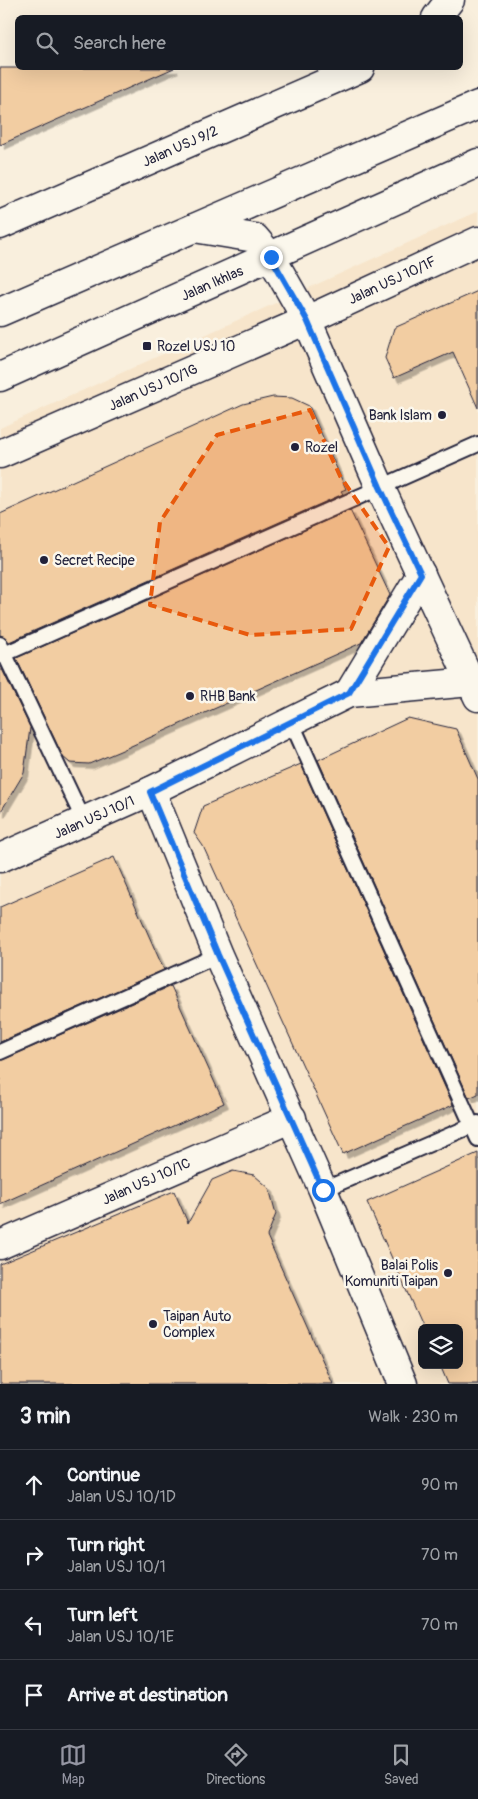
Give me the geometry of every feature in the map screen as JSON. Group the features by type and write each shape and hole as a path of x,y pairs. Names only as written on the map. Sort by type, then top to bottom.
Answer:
{"street":[{"path":"438,15 450,0"},
{"name":"Jalan USJ 9/2","path":"0,225 355,70"},
{"path":"450,117 478,92"},
{"path":"0,312 478,105"},
{"name":"Jalan Ikhlas","path":"0,377 478,163"},
{"path":"194,228 255,238 271,257 307,320 380,487 475,689"},
{"name":"Jalan USJ 10/1F","path":"307,320 478,241"},
{"name":"Jalan USJ 10/1G","path":"0,454 307,320"},
{"path":"349,693 421,574"},
{"name":"Jalan USJ 10/1","path":"0,858 150,792 349,693 475,689"},
{"path":"150,792 218,955 323,1190 403,1384"},
{"name":"Jalan USJ 10/1C","path":"0,1245 292,1118"}],"lane":[{"path":"84,821 2,651 478,444"},
{"path":"291,721 475,1124 478,1139"},
{"path":"0,1052 218,955"},
{"path":"323,1190 475,1124"}],"highlighted area":[{"path":"310,410 340,476 389,547 351,629 250,635 150,605 160,522 217,435"}],"shaded area":[{"path":"478,211 478,1384 0,1384 0,428"}],"building":[{"path":"0,68 15,68 15,70 169,70 0,145"},
{"path":"478,291 478,408 453,352 394,378 385,358 394,328"},
{"path":"273,397 292,398 309,406 346,489 341,491 343,494 9,642 0,635 0,514 243,404"},
{"path":"350,510 390,595 361,643 89,764 70,763 63,757 16,658"},
{"path":"0,665 31,729 24,773 0,813"},
{"path":"408,718 456,729 478,779 478,1094 469,1098 318,760"},
{"path":"301,764 453,1105 343,1154 203,846 194,833 203,806"},
{"path":"114,857 164,970 0,1042 0,907"},
{"path":"171,986 224,1103 0,1204 0,1061"},
{"path":"478,1153 478,1384 448,1384 442,1369 463,1369 463,1324 421,1324 367,1202"},
{"name":"Taipan Auto Complex","path":"233,1171 254,1175 269,1188 276,1214 267,1236 333,1384 0,1384 0,1264 174,1191 188,1223 212,1180"}],"place":[{"name":"Rozel USJ 10","path":"147,346"},
{"name":"Bank Islam","path":"442,415"},
{"name":"Rozel","path":"295,447"},
{"name":"Secret Recipe","path":"44,560"},
{"name":"RHB Bank","path":"190,696"},
{"name":"Balai Polis Komuniti Taipan","path":"448,1273"},
{"name":"Taipan Auto Complex","path":"153,1324"}],"route":[{"path":"271,257 307,320 380,487 421,574 349,693 150,792 218,955 323,1190"}]}
